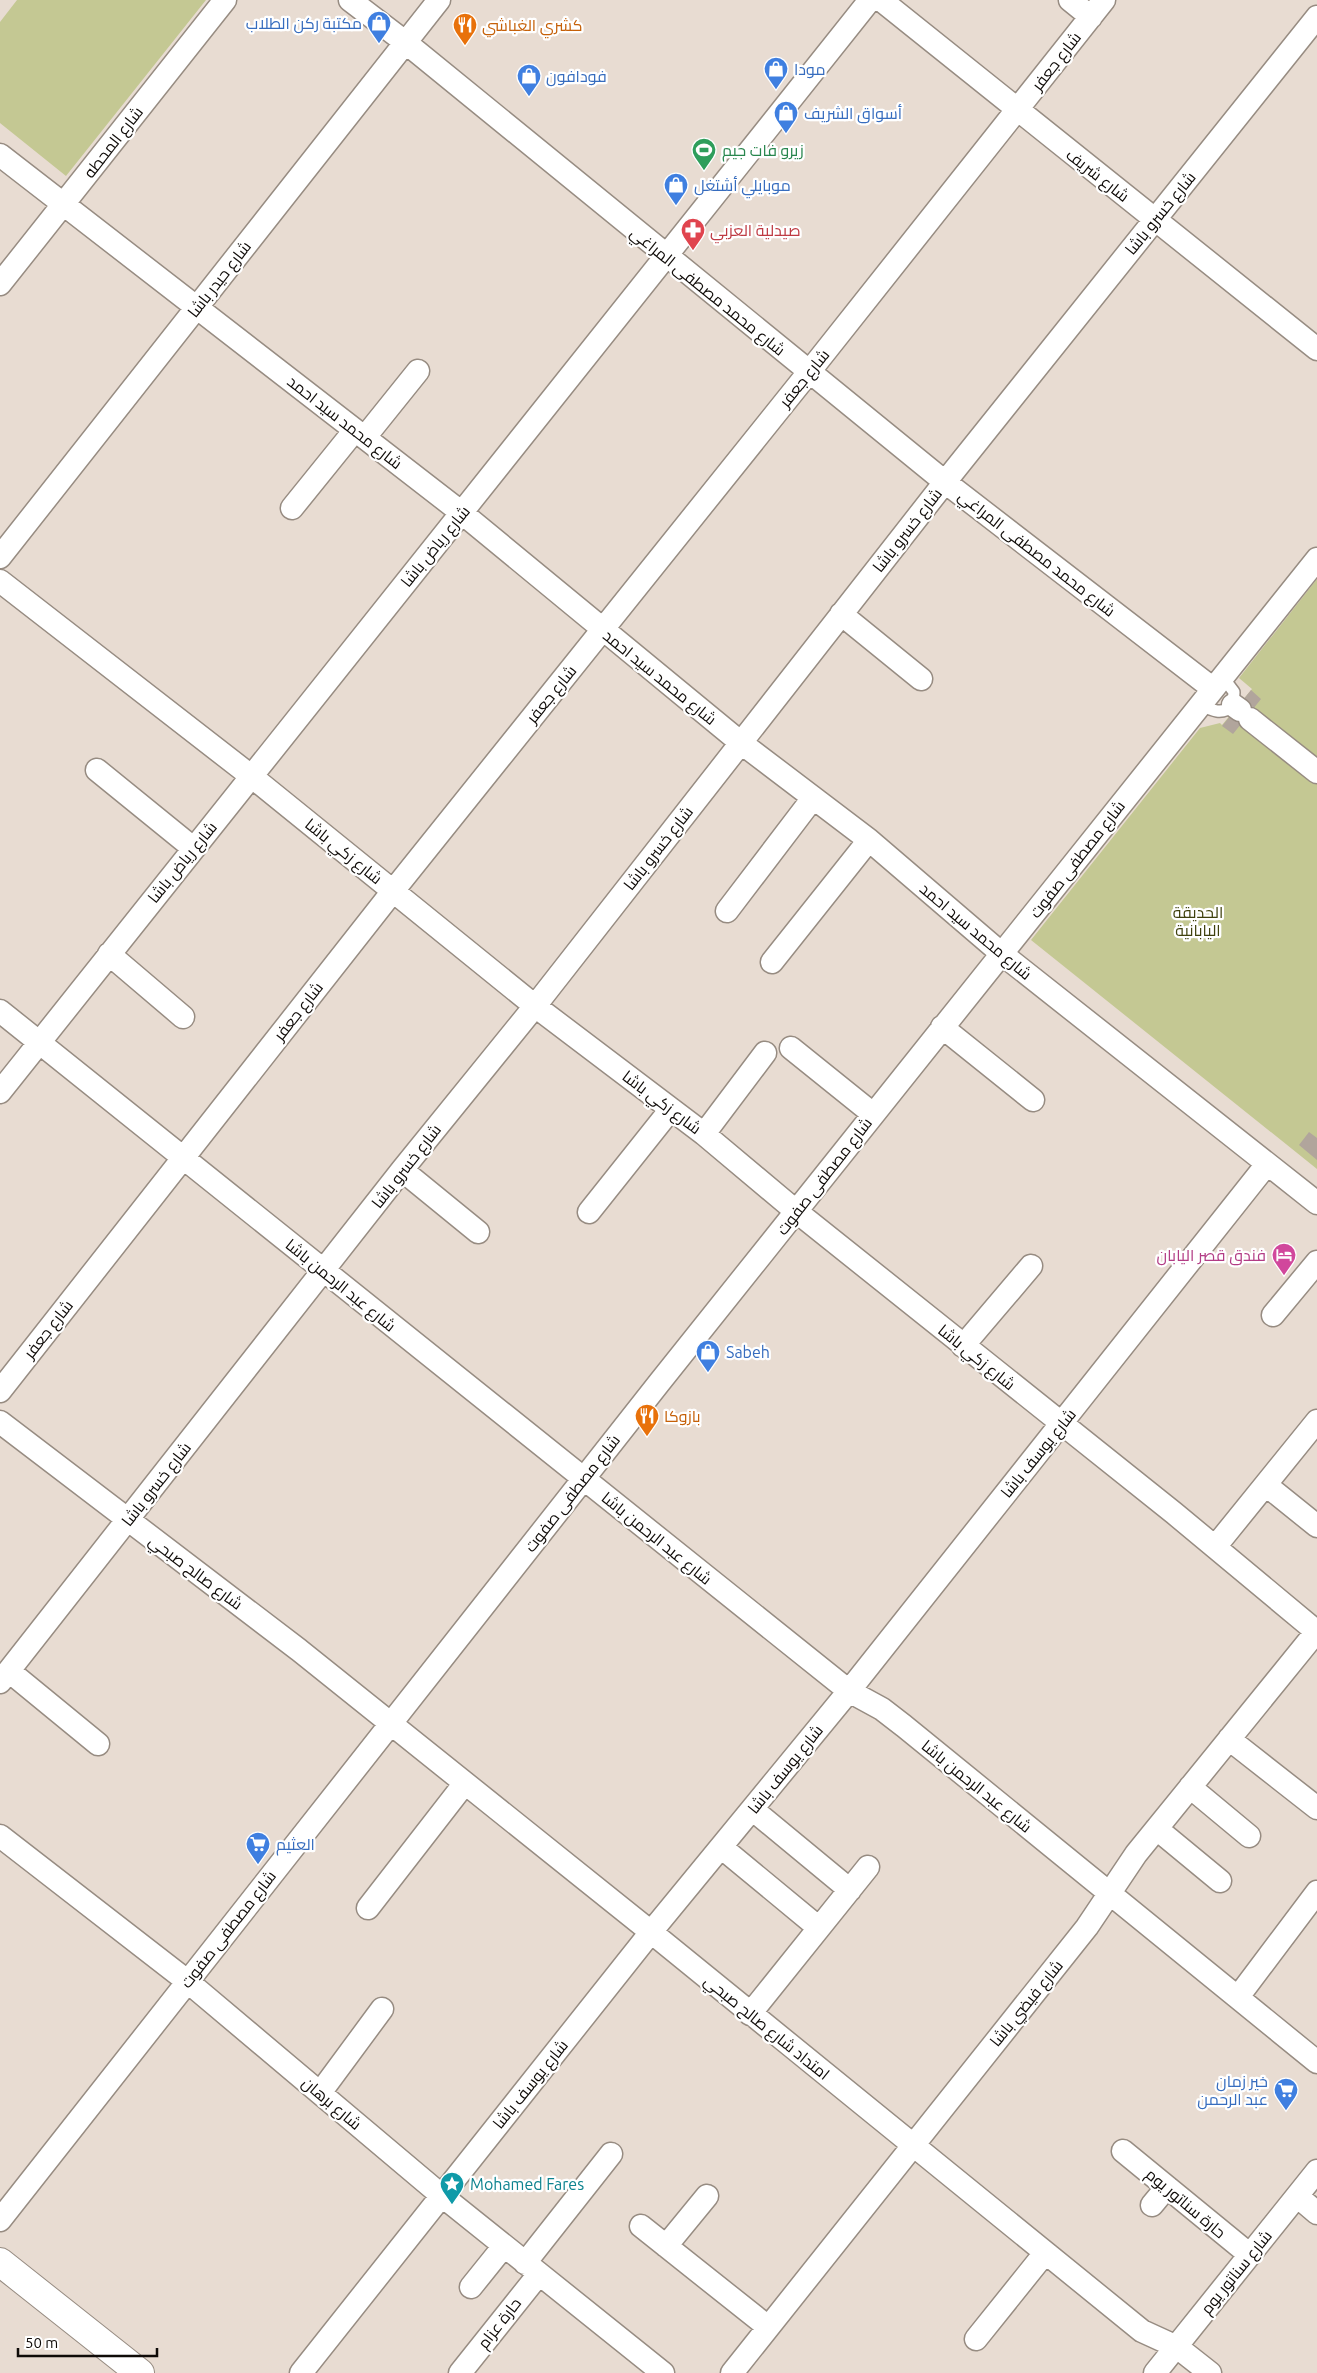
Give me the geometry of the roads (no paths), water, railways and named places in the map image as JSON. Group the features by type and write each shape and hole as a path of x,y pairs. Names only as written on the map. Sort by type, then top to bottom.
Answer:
{"street":[{"name":"شارع المحطه","path":"0,284 225,0"},
{"name":"شارع محمد مصطفى المراغي","path":"350,0 405,42 945,482 1211,689"},
{"name":"شارع حيدر باشا","path":"0,557 439,0"},
{"name":"شارع رياض باشا","path":"0,1092 192,848 462,514 870,0"},
{"name":"شارع شريف","path":"881,0 1317,349"},
{"path":"1070,0 1097,9"},
{"name":"شارع جعفر","path":"0,1391 393,891 1097,9"},
{"name":"شارع خسرو باشا","path":"4,1676 402,1170 535,1006 945,482 1317,16"},
{"name":"شارع محمد سيد احمد","path":"0,155 462,514 740,742 869,840 1002,954 1317,1203"},
{"path":"292,508 418,371"},
{"name":"شارع مصطفى صفوت","path":"0,2220 583,1479 1211,689 1317,559"},
{"name":"شارع زكي باشا","path":"0,581 251,776 535,1006 704,1134 797,1212 1215,1547 1317,1632"},
{"path":"841,614 921,679"},
{"path":"1241,711 1317,772"},
{"path":"97,770 192,848"},
{"path":"727,911 813,798"},
{"path":"772,962 869,840"},
{"path":"109,954 184,1017"},
{"name":"شارع عبد الرحمن باشا","path":"0,1012 849,1691 882,1709 1317,2062"},
{"path":"942,1027 1033,1100"},
{"path":"792,1048 873,1114"},
{"path":"704,1134 765,1053"},
{"path":"589,1212 671,1109"},
{"name":"شارع يوسف باشا","path":"301,2373 651,1932 849,1691 1267,1164"},
{"path":"402,1170 478,1232"},
{"path":"1273,1315 1317,1262"},
{"path":"963,1346 1031,1266"},
{"path":"1215,1547 1317,1421"},
{"name":"شارع صالح صبحي","path":"0,1422 299,1650 390,1725"},
{"path":"1266,1485 1317,1526"},
{"name":"شارع فيضي باشا","path":"732,2373 1080,1935 1157,1828 1317,1632"},
{"path":"4,1676 98,1744"},
{"name":"امتداد شارع صالح صبحي","path":"390,1725 651,1932 1142,2332 1168,2364 1210,2373"},
{"path":"1229,1740 1317,1808"},
{"path":"368,1908 465,1783"},
{"path":"1190,1787 1249,1836"},
{"path":"752,1809 850,1890"},
{"path":"1157,1828 1220,1881"},
{"name":"شارع برهان","path":"0,1836 187,1981 441,2195 663,2373"},
{"path":"721,1847 819,1928"},
{"path":"750,2014 868,1867"},
{"path":"1238,1997 1317,1892"},
{"path":"320,2093 382,2009"},
{"name":"حارة سناتور يوم","path":"1123,2151 1250,2255"},
{"name":"حارة عزام","path":"460,2373 611,2154"},
{"name":"شارع سناتور يوم","path":"1168,2364 1250,2255 1317,2171"},
{"path":"1152,2206 1167,2187"},
{"path":"666,2246 707,2196"},
{"path":"1297,2196 1317,2213"},
{"path":"641,2226 768,2327"},
{"path":"471,2287 504,2246"},
{"path":"976,2339 1045,2253"},
{"path":"0,2262 140,2373"}],"lane":[{"path":"1211,689 1234,692 1241,711 1227,710 1219,712 1211,689"}],"place":[{"name":"مكتبة ركن الطلاب","path":"379,44"},
{"name":"كشري الغباشي","path":"465,46"},
{"name":"مودا","path":"776,90"},
{"name":"فودافون","path":"529,97"},
{"name":"أسواق الشريف","path":"786,134"},
{"name":"زيرو فات جيم","path":"704,171"},
{"name":"موبايلي أشتغل","path":"676,206"},
{"name":"صيدلية العزبي","path":"693,251"},
{"name":"فندق قصر اليابان","path":"1284,1276"},
{"name":"Sabeh","path":"708,1373"},
{"name":"بازوكا","path":"647,1437"},
{"name":"العثيم","path":"258,1865"},
{"name":"خير زمان عبد الرحمن","path":"1286,2111"},
{"name":"Mohamed Fares","path":"452,2205"}],"park label":[{"name":"الحديقة اليابانية","path":"1198,921"}]}
